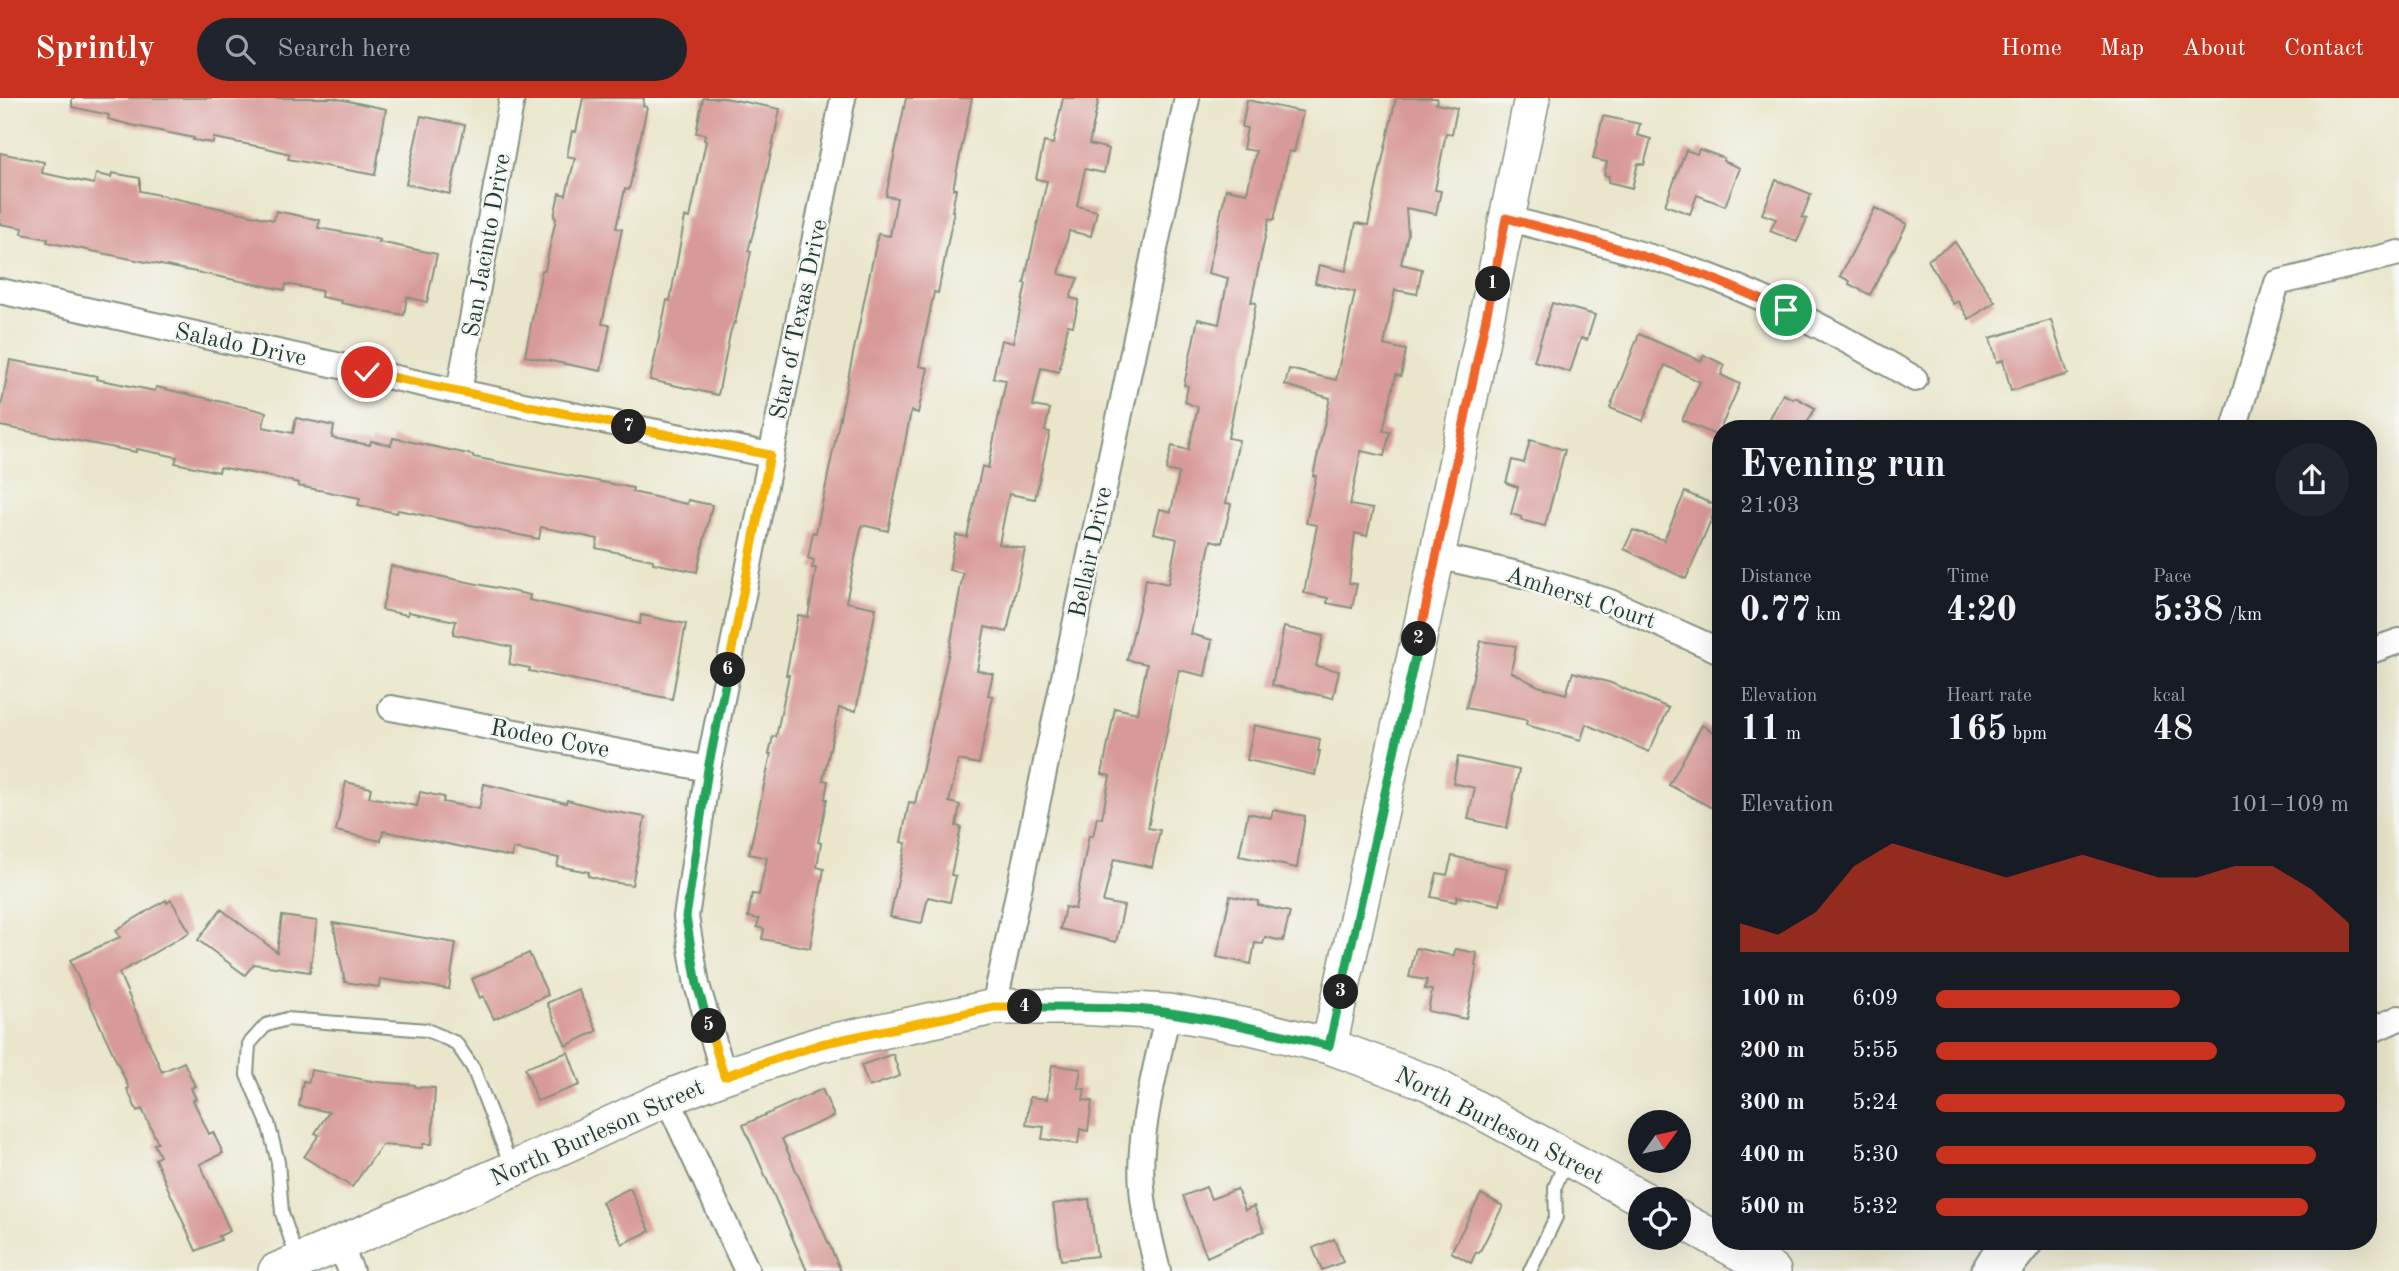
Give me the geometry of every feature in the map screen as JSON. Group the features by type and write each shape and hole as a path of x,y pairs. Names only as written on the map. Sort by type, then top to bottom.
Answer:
{"street":[{"name":"San Jacinto Drive","path":"459,392 512,98"},
{"name":"Star of Texas Drive","path":"724,1076 697,985 686,917 708,769 843,98"},
{"name":"Bellair Drive","path":"994,1007 1186,98"},
{"path":"1329,1046 1437,556 1532,98"},
{"path":"1506,218 1604,244 1706,276 1836,335 1915,379"},
{"path":"2237,420 2277,283 2399,253"},
{"name":"Salado Drive","path":"0,291 459,392 770,455"},
{"name":"Amherst Court","path":"1437,556 1531,577 1610,602 1712,647"},
{"path":"2377,649 2399,641"},
{"name":"Rodeo Cove","path":"391,708 708,769"},
{"name":"North Burleson Street","path":"287,1266 345,1257 513,1170 667,1098 724,1076 821,1044 994,1007 1079,1007 1168,1013 1251,1027 1329,1046 1429,1083 1628,1191"},
{"path":"1158,1271 1146,1223 1141,1184 1143,1148 1168,1013"},
{"path":"2377,1028 2399,1018"},
{"path":"667,1098 747,1271"},
{"path":"1691,1227 1712,1241"},
{"path":"1727,1250 1752,1266"},
{"path":"1983,1271 1996,1250"},
{"path":"2008,1271 2025,1250"}],"lane":[{"path":"287,1266 278,1163 268,1123 247,1075 249,1044 266,1025 287,1019 427,1030 456,1043 473,1068 513,1170"},
{"path":"1530,1271 1556,1217 1555,1187 1567,1157"}],"building":[{"path":"72,98 334,98 386,109 375,175 288,159 290,154 267,148 214,138 213,143 193,140 194,138 131,125 108,119 109,115 72,107"},
{"path":"583,98 644,98 643,106 647,107 629,190 625,189 616,228 622,229 602,324 610,325 601,371 525,356 542,270 545,270 556,218 554,217 559,193 566,195 575,158 567,156 572,131 576,132"},
{"path":"703,98 725,98 780,109 718,395 650,380 667,300 670,301 685,217 690,218 706,141 705,134 696,133"},
{"path":"906,98 972,98 953,189 956,189 954,211 938,293 934,292 919,366 928,368 918,413 911,411 888,531 862,525 846,602 876,608 856,711 839,708 823,780 828,781 827,799 818,842 821,843 817,867 824,869 810,948 762,939 764,929 757,927 759,919 748,917 752,894 759,895 767,858 749,854 773,736 776,737 789,675 786,675 798,615 808,617 816,568 812,568 814,560 808,558 813,532 816,533 878,234 890,236 897,198 886,196"},
{"path":"1063,98 1099,98 1089,144 1109,149 1104,173 1085,169 1077,206 1097,211 1091,236 1069,231 1059,274 1078,278 1070,298 1079,300 1073,326 1068,325 1059,372 1041,368 1033,406 1050,409 1045,431 1050,432 1035,499 1009,494 999,544 1025,549 1007,632 985,627 977,670 993,674 988,695 993,696 979,764 958,760 949,802 960,805 956,826 961,827 951,875 956,876 950,902 928,897 922,923 890,917 906,843 901,842 909,802 915,803 950,647 963,573 949,570 956,535 967,537 982,466 988,468 1006,380 993,378 1001,340 1013,343 1047,181 1036,179 1044,142 1053,144"},
{"path":"1396,98 1437,98 1436,104 1457,108 1452,134 1446,133 1435,190 1441,191 1436,214 1406,208 1408,234 1401,264 1422,269 1417,294 1395,290 1384,345 1406,350 1401,376 1396,375 1383,431 1390,432 1384,456 1361,451 1350,505 1373,509 1367,536 1355,533 1349,583 1357,584 1352,608 1327,603 1328,598 1304,593 1317,525 1306,523 1330,398 1285,385 1289,369 1336,380 1355,292 1315,283 1319,265 1346,271 1356,223 1368,225"},
{"path":"1247,100 1303,112 1294,152 1289,151 1274,220 1269,219 1251,302 1256,303 1228,438 1239,440 1226,503 1231,504 1222,543 1211,540 1191,634 1212,640 1205,676 1179,670 1148,828 1160,830 1152,867 1114,859 1103,902 1124,906 1116,942 1060,929 1065,907 1075,909 1089,835 1093,836 1097,817 1102,818 1110,776 1102,774 1115,708 1137,713 1147,664 1127,660 1146,579 1168,584 1177,539 1154,533 1160,509 1171,512 1179,473 1166,470 1172,446 1188,450 1198,407 1185,402 1188,386 1184,385 1198,319 1219,324 1228,278 1208,273 1226,189 1247,193 1256,151 1243,149 1247,128 1242,127"},
{"path":"421,116 465,125 450,194 406,184"},
{"path":"1603,116 1640,124 1637,135 1651,139 1644,165 1638,163 1632,188 1608,182 1609,176 1604,175 1607,162 1593,159"},
{"path":"1699,149 1724,158 1723,161 1740,168 1725,206 1697,195 1690,214 1665,205 1686,150 1697,154"},
{"path":"0,153 44,162 42,173 94,184 96,174 111,177 112,173 140,178 140,191 274,220 276,211 320,220 318,228 437,254 427,302 407,297 404,315 341,303 342,301 321,297 322,291 286,284 285,290 47,242 48,239 22,234 23,228 0,224"},
{"path":"1776,180 1811,194 1802,217 1807,219 1797,242 1770,231 1776,219 1762,214"},
{"path":"1875,208 1907,224 1870,295 1840,276"},
{"path":"1955,242 1995,302 1969,319 1958,301 1953,304 1928,260"},
{"path":"1552,303 1595,315 1587,340 1581,338 1570,372 1534,361"},
{"path":"2051,320 2068,374 2011,391 2003,360 1997,362 1990,338"},
{"path":"1639,334 1701,361 1704,355 1725,365 1721,375 1740,384 1724,420 1712,420 1712,434 1682,420 1700,382 1665,365 1643,421 1610,408"},
{"path":"10,360 97,376 96,379 155,391 156,387 266,412 263,427 293,433 296,418 334,426 332,438 370,445 371,441 391,445 393,438 473,457 633,488 632,492 687,504 688,500 712,505 697,572 596,548 598,539 541,527 539,539 398,510 397,513 358,505 360,498 298,486 299,483 220,467 219,472 175,463 177,457 137,449 136,452 0,426"},
{"path":"1783,394 1815,408 1809,420 1769,420"},
{"path":"1530,440 1565,450 1545,526 1521,520 1522,517 1511,514 1518,487 1506,483 1512,460 1524,463"},
{"path":"1685,492 1712,504 1712,518 1686,579 1624,549 1633,530 1664,540"},
{"path":"391,566 530,595 529,600 640,624 641,615 686,624 672,699 529,671 530,668 509,664 512,647 453,634 456,621 382,610"},
{"path":"1284,627 1323,636 1316,666 1339,671 1333,698 1272,685"},
{"path":"1481,641 1516,646 1511,672 1538,686 1566,694 1573,672 1611,683 1669,708 1649,752 1586,724 1581,740 1526,725 1527,720 1466,708"},
{"path":"1254,725 1320,739 1315,775 1247,760"},
{"path":"1702,725 1712,731 1712,808 1669,785"},
{"path":"1458,757 1519,770 1507,828 1468,819 1475,788 1453,783"},
{"path":"346,782 371,788 369,797 417,806 420,792 444,797 443,802 479,809 484,784 566,803 567,800 645,817 632,885 610,882 588,876 589,872 557,866 559,858 513,849 512,857 383,831 381,841 336,831"},
{"path":"1273,810 1305,816 1297,868 1239,856 1248,813 1271,818"},
{"path":"1452,856 1507,868 1500,905 1457,896 1456,902 1431,897 1437,873 1447,875"},
{"path":"1230,896 1258,901 1258,905 1290,912 1283,941 1265,937 1263,944 1255,943 1251,964 1217,957"},
{"path":"166,900 167,903 171,900 190,932 119,973 162,1072 184,1062 195,1086 191,1088 196,1099 193,1100 209,1134 213,1132 223,1153 200,1164 230,1231 219,1236 221,1240 196,1251 155,1159 160,1156 154,1144 158,1143 142,1109 137,1111 70,960 120,937 116,930"},
{"path":"221,909 277,952 282,916 317,921 310,972 254,964 245,975 198,940"},
{"path":"333,923 456,943 449,989 380,979 379,987 345,982"},
{"path":"1416,948 1454,956 1455,949 1477,953 1477,966 1466,1019 1428,1011 1432,990 1425,989 1427,980 1409,977"},
{"path":"529,953 548,995 494,1019 483,996 480,998 472,979"},
{"path":"578,989 597,1031 566,1046 547,1003"},
{"path":"568,1052 580,1085 537,1101 525,1068"},
{"path":"893,1054 900,1076 869,1087 861,1065"},
{"path":"1052,1065 1081,1069 1078,1088 1085,1089 1083,1100 1092,1101 1088,1131 1080,1129 1078,1144 1042,1139 1044,1127 1026,1125 1030,1097 1047,1099"},
{"path":"311,1070 377,1082 435,1088 432,1144 423,1144 422,1148 382,1145 352,1187 304,1157 319,1135 315,1133 329,1112 299,1106 303,1081 309,1082"},
{"path":"822,1089 834,1116 782,1139 841,1271 807,1271 743,1125"},
{"path":"1206,1187 1211,1199 1237,1189 1245,1210 1254,1206 1264,1231 1207,1257 1183,1196"},
{"path":"630,1188 650,1231 622,1244 602,1202"},
{"path":"1481,1194 1503,1206 1471,1263 1451,1252"},
{"path":"1089,1199 1097,1256 1061,1260 1053,1204"},
{"path":"1334,1239 1343,1262 1322,1270 1313,1248"}],"route":[{"path":"367,372 770,455 708,769 686,917 697,985 724,1076 821,1044 994,1007 1079,1007 1168,1013 1251,1027 1329,1046 1437,556 1506,218 1604,244 1706,276 1786,310"}]}
